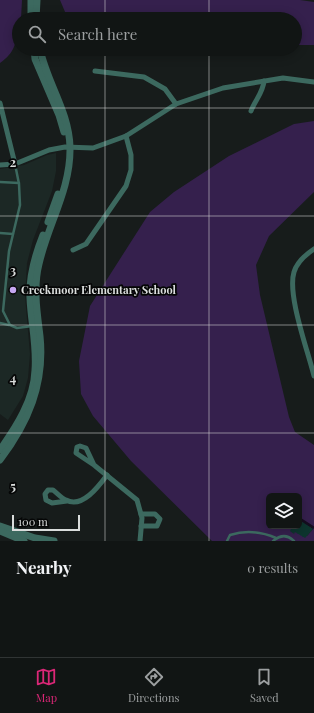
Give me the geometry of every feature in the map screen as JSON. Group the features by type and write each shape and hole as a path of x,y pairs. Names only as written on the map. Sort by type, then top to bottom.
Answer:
{"street":[{"path":"31,0 31,12"},
{"path":"36,12 37,0"},
{"path":"35,56 63,127 68,147"},
{"path":"0,460 17,438 36,395 40,363 36,325 30,296 32,272 37,250 62,183 68,147 68,126 64,112 43,63 42,56"},
{"path":"95,71 144,77 165,89 176,104"},
{"path":"0,165 15,164 49,150 68,147 93,148 126,136 176,104 223,88 283,78 314,82"},
{"path":"251,111 263,87 264,81"},
{"path":"0,103 15,164"},
{"path":"73,250 86,244 126,186 131,170 131,155 126,136"},
{"path":"314,250 305,255 297,266 293,280 293,297 314,376"},
{"path":"0,450 17,426 29,400 35,371 36,325"},
{"path":"94,465 137,500 141,514 140,541"},
{"path":"67,501 75,501 86,498 107,475"},
{"path":"141,514 155,514 160,519 157,526 141,526"},
{"path":"0,526 35,538 54,541"},
{"path":"0,531 24,541"}],"lane":[{"path":"10,325 3,311 13,234 20,205 19,183 15,164"},
{"path":"0,182 19,183"},
{"path":"0,233 13,234"},
{"path":"0,323 17,328 36,325"},
{"path":"227,541 230,535 241,532 260,533 276,538 286,536 294,541"},
{"path":"273,541 276,538"}],"shaded area":[{"path":"0,0 22,0 21,12 12,12 12,51 9,56 0,63"},
{"path":"60,0 300,0 314,2 314,45 302,45 302,12 65,12"},
{"path":"314,121 314,192 269,236 256,265 260,295 289,417 295,432 314,445 314,541 212,541 131,461 93,416 81,394 79,361 90,306 150,212 174,192 229,156 294,124"},
{"name":"Creekmoor Elementary School","path":"56,153 56,171 52,191 33,240 27,263 25,296 30,354 28,378 23,396 8,420 0,414 0,169 24,165 47,155"}],"building":[{"path":"302,522 313,529 305,538 295,532 294,534 290,531 291,529 302,529"}],"place":[{"name":"Creekmoor Elementary School","path":"13,290"}]}
